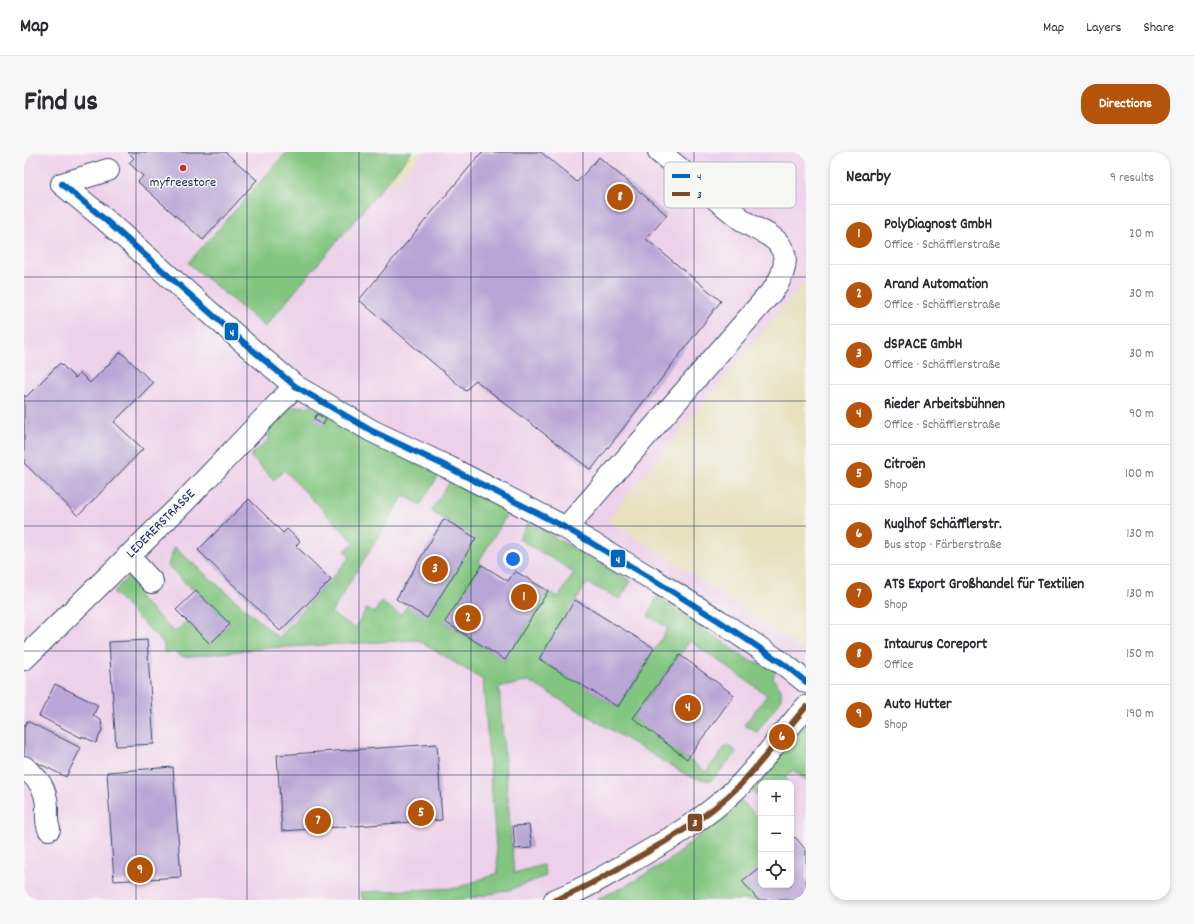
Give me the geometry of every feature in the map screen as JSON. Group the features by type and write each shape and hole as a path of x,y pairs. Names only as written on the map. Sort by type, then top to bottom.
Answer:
{"street":[{"path":"659,152 671,162"},
{"path":"108,170 62,184 102,217 295,386 372,430 450,468 566,528 649,577 719,621 785,665 806,682"},
{"path":"566,528 774,289 780,280 785,259 782,248 767,234 746,223 728,208"},
{"name":"LEDERERSTRASSE","path":"24,659 182,504 295,386"},
{"path":"128,556 152,582"},
{"path":"556,900 565,897 651,850 716,807 738,787 806,708"},
{"path":"24,767 36,777 44,791 47,804 49,829"}],"shaded area":[{"path":"24,152 358,152 395,184 422,152 806,152 806,280 607,520 745,609 806,653 806,900 24,900"}],"green space":[{"path":"287,152 412,152 265,327 188,263"},
{"path":"312,406 439,475 420,505 404,495 331,613 355,628 366,609 374,613 381,602 401,615 407,606 475,538 431,511 450,481 505,509 508,513 479,561 482,565 446,623 505,660 548,591 559,597 574,572 519,539 528,522 631,581 620,599 587,583 539,659 618,707 668,628 648,616 657,597 749,660 776,669 773,678 781,690 781,700 757,732 744,725 767,695 690,641 633,718 706,772 727,745 737,752 711,781 690,777 529,681 499,688 514,873 543,865 546,876 509,890 467,899 363,900 360,892 457,888 498,873 483,680 418,640 267,648 184,657 177,654 177,652 164,652 164,644 113,592 130,575 144,590 138,596 174,632 187,621 210,644 230,624 168,566 174,547 279,638 350,557 345,551 354,542 284,470 274,480 250,456 269,439 268,425 293,407"},
{"path":"806,724 806,780 793,770 785,777 787,780 761,780"},
{"path":"758,784 758,797 752,791"},
{"path":"740,801 744,803 758,818 758,868 743,881 758,900 596,900 627,885 671,859"}],"building":[{"path":"128,152 225,152 257,180 203,240 138,182 143,176 129,163 134,158"},
{"path":"482,152 541,152 577,182 599,157 667,215 646,239 721,301 591,470 475,380 466,391 359,300"},
{"path":"121,352 153,383 114,422 143,449 78,516 24,463 24,395 26,397 60,363 75,378 80,373 90,383"},
{"path":"317,414 326,419 323,425 314,419"},
{"path":"249,499 283,533 287,529 300,541 296,546 331,580 280,631 198,550"},
{"path":"444,519 476,538 427,618 396,599"},
{"path":"482,565 508,581 515,571 548,591 505,660 445,622"},
{"path":"196,591 230,624 210,644 176,610"},
{"path":"575,600 654,648 618,707 539,659"},
{"path":"147,640 154,744 116,746 109,642"},
{"path":"680,655 734,695 687,759 633,718"},
{"path":"55,684 98,705 93,716 101,720 102,730 96,743 82,736 82,738 39,716"},
{"path":"27,721 81,748 66,777 24,756 24,728"},
{"path":"437,744 442,820 282,831 277,755"},
{"path":"173,767 181,877 114,881 107,772"},
{"path":"529,825 532,848 515,849 513,826"},
{"path":"795,837 806,850 806,900 758,900 742,881 758,868 758,888 794,888"}],"transit line":[{"name":"4","path":"62,184 102,217 295,386 372,431 450,468 566,528 649,577 719,621 785,665 806,682"},
{"name":"3","path":"555,900 589,885 698,821 739,786 806,707"}],"place":[{"name":"myfreestore","path":"183,168"},
{"name":"Intaurus Coreport","path":"620,197"},
{"name":"dSPACE GmbH","path":"435,569"},
{"name":"PolyDiagnost GmbH","path":"524,597"},
{"name":"Arand Automation","path":"468,618"},
{"name":"Rieder Arbeitsbühnen","path":"688,708"},
{"name":"Kuglhof Schäfflerstr.","path":"782,737"},
{"name":"Citroën","path":"421,813"},
{"name":"ATS Export Großhandel für Textilien","path":"318,821"},
{"name":"Auto Hutter","path":"140,870"}]}
